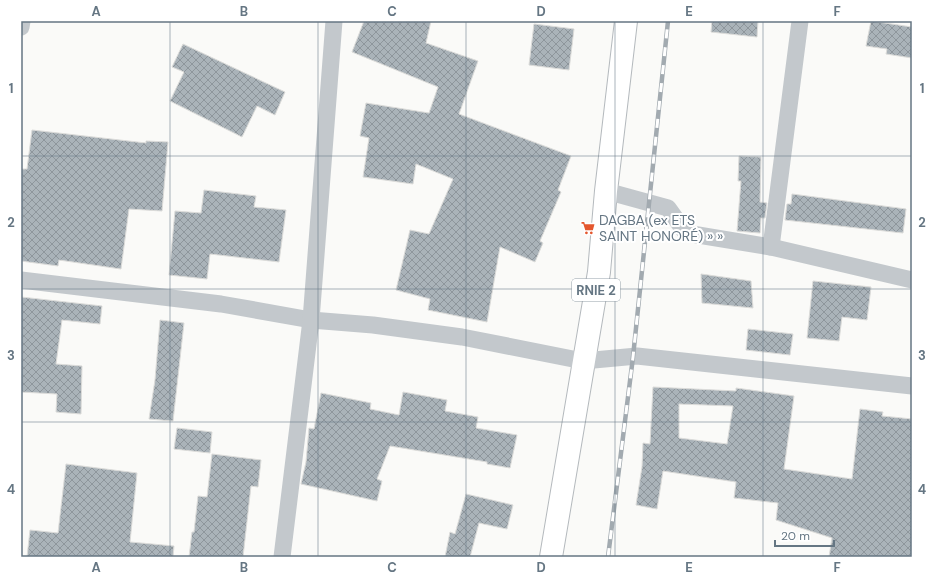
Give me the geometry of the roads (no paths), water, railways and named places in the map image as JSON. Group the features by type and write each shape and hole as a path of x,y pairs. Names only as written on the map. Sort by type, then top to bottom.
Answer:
{"highway":[{"name":"RNIE 2","path":"551,557 599,272 606,191 626,21"}],"street":[{"path":"21,27 22,21"},
{"path":"282,557 311,320 334,21"},
{"path":"771,247 800,21"},
{"path":"606,191 668,208 686,233 771,247 912,280"},
{"path":"21,280 222,304 311,320 373,325 462,337 584,361 638,356 912,386"}],"railway":[{"path":"608,557 633,357 668,21"}],"place":[{"name":"DAGBA (ex ETS SAINT HONORÉ) » »","path":"588,228"}]}
